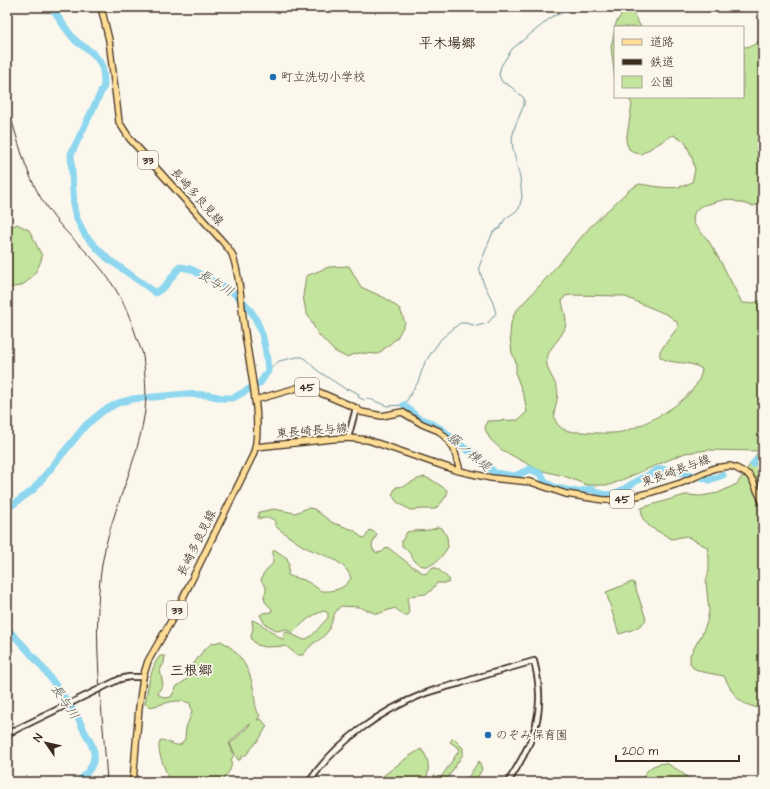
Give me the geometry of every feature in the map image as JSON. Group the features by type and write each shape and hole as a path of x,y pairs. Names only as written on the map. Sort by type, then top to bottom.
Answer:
{"main road":[{"name":"長崎多良見線","path":"100,7 109,40 119,122 130,140 223,242 231,253 240,292 252,380 257,433 254,455 181,602 148,660 143,677 139,707 133,782"},
{"name":"東長崎長与線","path":"254,398 307,387 356,408 361,412 382,416 402,412 422,424 439,431 454,449 460,471"},
{"name":"東長崎長与線","path":"256,447 348,438 368,440 460,471 491,478 530,482 566,494 604,500 619,500 649,493 681,483 715,468 730,466 749,475 754,481 763,502"}],"street":[{"path":"348,438 356,408"},
{"path":"309,782 317,769 350,737 368,723 403,703 426,693 534,661 538,676 539,698 535,731 524,756 508,782"},
{"path":"9,733 120,679 143,677"}],"green space":[{"path":"629,11 633,13 640,26 615,26 623,12"},
{"path":"614,34 614,71 611,47"},
{"path":"763,34 763,203 753,206 727,199 701,206 695,211 693,217 694,224 708,240 742,303 753,303 763,299 763,709 748,705 738,699 731,690 724,676 703,672 693,668 690,663 690,655 702,634 707,622 709,611 706,582 709,570 707,547 686,536 672,539 650,527 643,519 641,508 685,495 701,496 718,493 737,484 759,451 708,450 685,453 610,485 587,485 564,476 539,470 502,450 490,439 485,429 487,421 518,420 527,412 524,396 516,375 516,363 512,353 510,336 511,323 515,312 590,227 629,190 639,184 673,188 692,182 695,170 692,157 685,142 673,135 641,154 635,153 629,149 626,142 632,104 629,98 744,98 744,47 758,42","holes":["565,296 623,296 668,315 677,322 678,327 660,351 660,357 665,360 691,364 702,369 699,380 692,390 671,409 645,423 622,432 573,432 567,431 559,426 555,417 558,393 556,384 548,370 547,359 548,354 561,336 565,327 566,319 562,301"]},
{"path":"17,224 29,230 42,256 37,269 28,281 20,286 7,288 7,229"},
{"path":"349,266 361,287 385,298 400,309 405,323 397,338 378,354 359,353 346,357 334,351 318,334 306,312 303,296 306,276 329,267"},
{"path":"425,477 447,490 447,495 435,509 410,510 397,502 392,495 396,487 404,486 417,479"},
{"path":"308,508 314,509 333,523 354,530 361,537 365,538 370,530 377,534 372,545 373,550 377,553 382,552 387,547 410,565 425,574 433,567 438,569 450,580 448,583 437,583 428,593 408,598 409,614 405,616 395,608 377,614 359,607 341,606 334,615 330,628 303,655 297,655 286,646 266,647 257,645 252,640 251,636 253,629 252,620 256,621 282,639 284,639 284,633 287,632 304,640 314,633 328,618 328,613 324,611 319,613 307,620 293,633 285,629 278,631 265,624 260,615 271,612 272,609 265,602 264,596 266,587 261,581 263,574 273,563 273,551 275,550 287,558 289,563 288,575 304,580 321,591 338,589 345,585 351,578 348,571 337,561 303,546 275,526 275,521 273,519 258,518 259,512 274,509 295,513"},
{"path":"438,527 442,528 447,537 448,547 435,563 426,566 421,565 416,562 402,546 402,541 407,532 430,530"},
{"path":"632,582 634,583 646,619 638,627 619,634 606,592"},
{"path":"221,641 234,650 244,662 252,684 256,708 260,716 257,720 261,719 267,726 260,738 246,755 242,756 240,760 238,760 230,744 248,727 251,722 229,743 234,755 231,760 230,769 222,782 169,782 160,754 159,744 161,740 175,745 180,745 185,739 186,728 192,712 190,703 184,701 173,701 148,707 145,704 148,685 154,665 160,656 165,656 164,663 160,670 163,685 158,692 159,695 165,698 171,697 177,686 186,680 191,673 192,666 203,651 211,644"},
{"path":"453,738 463,748 463,754 445,782 441,782 433,777 434,775 440,779 460,749 450,742"},
{"path":"421,749 428,761 428,774 425,782 379,782 379,779"},
{"path":"479,761 482,769 475,782 465,782"},
{"path":"666,763 694,782 641,782 650,768"}],"waterway":[{"name":"長与川","path":"7,509 33,490 86,425 103,411 118,403 132,399 186,394 233,398 260,383 268,371 263,337 255,317 249,308 229,290 192,270 180,267 165,286 156,293 107,258 85,235 74,209 71,154 104,86 104,75 98,59 75,40 51,7"},
{"path":"367,398 387,406 404,405 418,382 425,362 441,339 460,323 477,326 488,323 496,313 492,300 483,282 479,267 493,232 500,228 505,219 519,209 522,197 520,178 512,138 515,126 524,105 524,98 510,86 502,82 499,75 501,66 512,49 553,16 581,7"},
{"path":"268,371 279,361 303,357 318,371 347,390 348,388 359,394 358,397 364,400"},
{"name":"藤ノ棟堤","path":"404,405 418,418 443,430 455,441 480,459 495,473 515,476 530,469 541,474 546,483 556,488 577,492 592,489 605,495 617,493 657,470 662,469 692,475"},
{"name":"藤ノ棟堤","path":"753,464 763,453"},
{"name":"藤ノ棟堤","path":"702,477 709,480 723,475"},
{"name":"長与川","path":"7,629 37,661 55,684 79,720 91,742 94,751 92,765 78,782"}],"railway":[{"path":"7,104 23,158 40,197 54,217 103,271 114,287 127,312 143,356 146,397 145,411 136,450 106,545 99,591 99,673 107,782"}],"place":[{"name":"町立洗切小学校","path":"273,77"},
{"name":"のぞみ保育園","path":"488,735"}],"district":[{"name":"平木場郷","path":"447,44"},
{"name":"三根郷","path":"191,671"}]}
